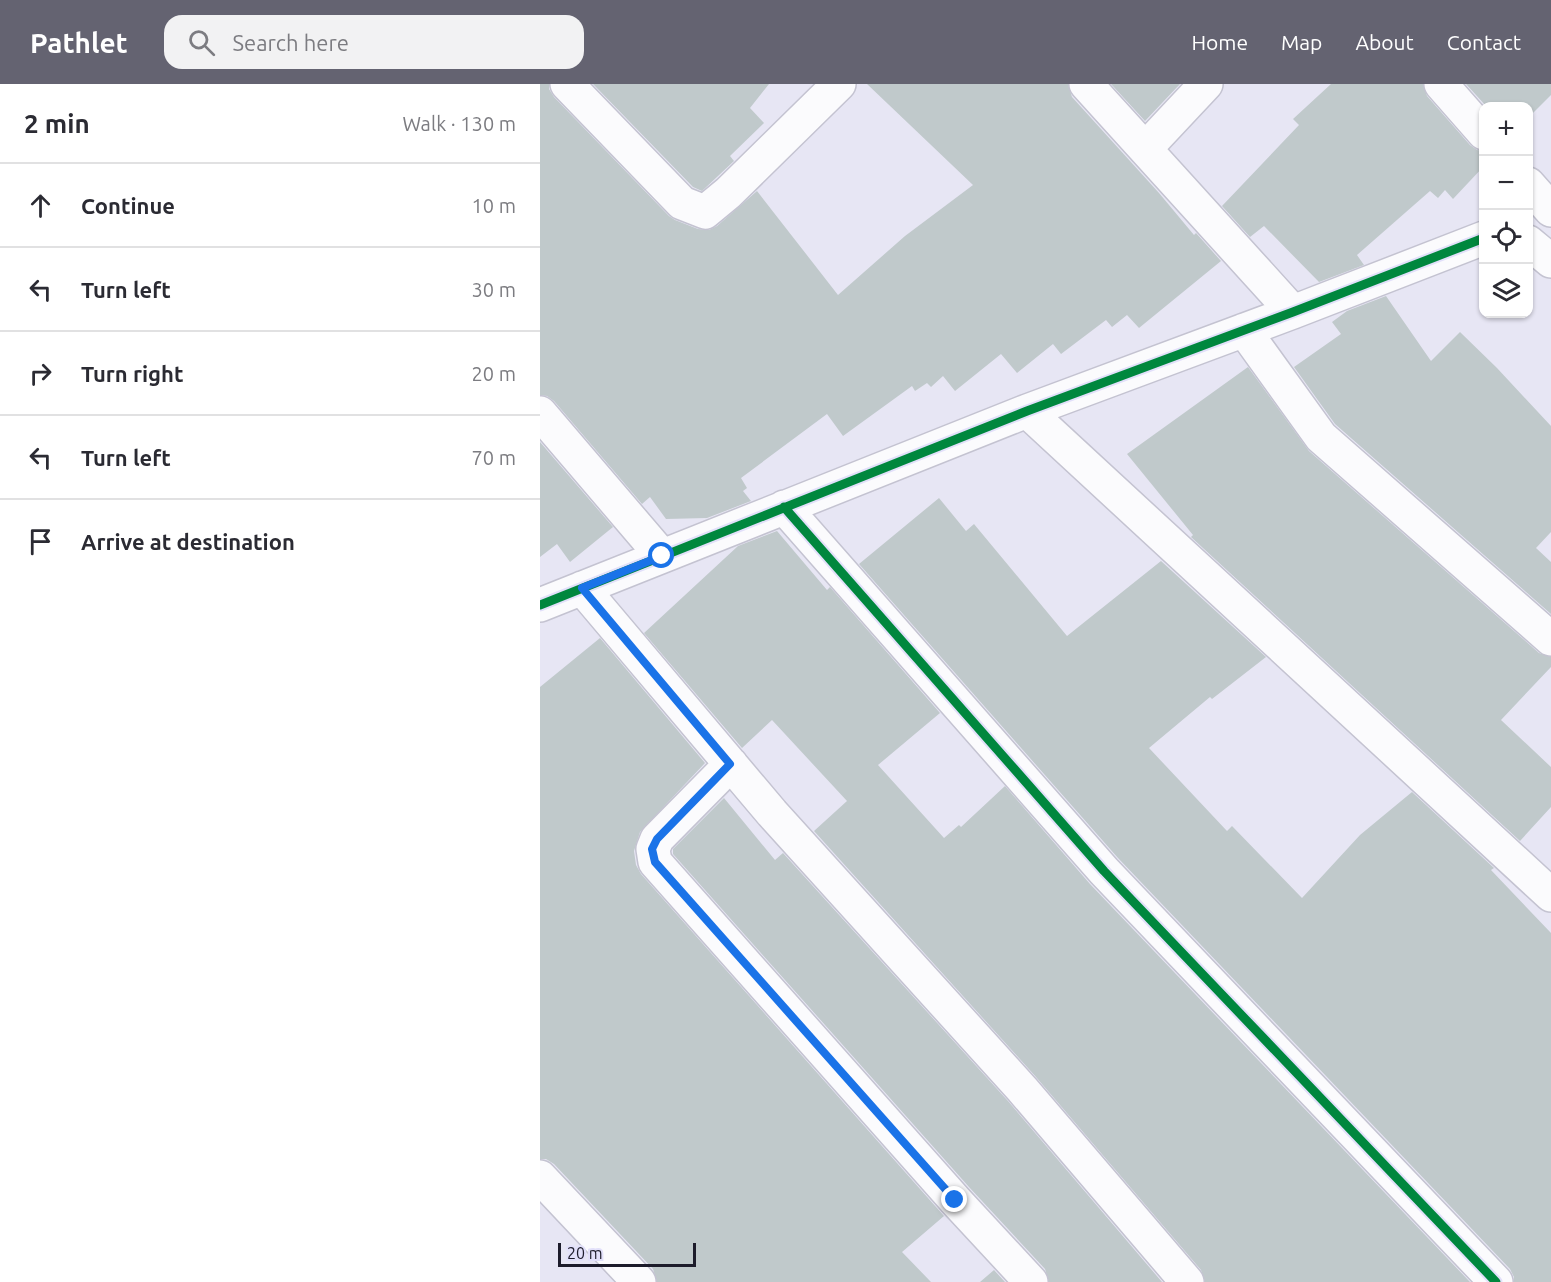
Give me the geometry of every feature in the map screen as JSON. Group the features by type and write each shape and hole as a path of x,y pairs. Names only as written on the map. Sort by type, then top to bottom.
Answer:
{"street":[{"path":"567,84 682,203 705,212 728,194 838,84"},
{"path":"1086,84 1293,312"},
{"path":"1145,149 1206,84"},
{"path":"1441,84 1479,126"},
{"path":"1533,190 1551,210"},
{"path":"1533,221 1551,216"},
{"path":"540,605 1027,411 1479,240"},
{"path":"1533,246 1551,261"},
{"path":"1244,330 1321,437 1551,639"},
{"path":"1027,411 1551,895"},
{"path":"540,413 662,556"},
{"path":"784,507 1104,871 1496,1282"},
{"path":"582,588 772,813 1022,1089 1187,1282"},
{"path":"730,764 657,839 652,849 655,862 947,1191 1031,1282"},
{"path":"540,1177 639,1282"}],"building":[{"path":"540,84 549,84 554,97 675,220 698,229 709,230 717,226 757,191 838,295 905,236 973,185 867,84 1068,84 1072,97 1194,235 1196,233 1221,261 1139,328 1127,315 1112,327 1106,320 1061,354 1053,344 1017,373 1001,354 955,391 943,376 931,387 927,383 915,391 912,386 843,436 827,414 741,478 747,488 743,491 751,501 707,518 666,519 650,497 642,504 554,401 547,396 540,395"},
{"path":"593,84 769,84 750,108 764,123 730,156 734,161 702,191 693,187"},
{"path":"1111,84 1180,84 1145,121"},
{"path":"1331,84 1423,84 1427,96 1470,145 1479,150 1479,171 1453,199 1445,190 1438,198 1430,191 1357,255 1364,265 1319,282 1264,226 1250,237 1222,206 1299,125 1293,119"},
{"path":"1466,84 1551,84 1551,95 1533,113 1533,102 1482,102"},
{"path":"1386,296 1431,361 1460,332 1551,426 1551,532 1536,548 1551,562 1551,614 1335,424 1294,367 1341,334 1332,322 1347,311"},
{"path":"1248,367 1309,451 1539,653 1551,657 1551,667 1501,720 1551,767 1551,807 1520,841 1191,537 1193,535 1127,454"},
{"path":"540,442 613,527 570,562 557,544 540,557"},
{"path":"939,498 966,531 974,524 1067,636 1161,561 1266,657 1212,699 1210,697 1149,748 1227,831 1232,826 1302,898 1360,835 1412,792 1494,868 1491,870 1551,933 1551,1282 1514,1282 1510,1269 1118,858 859,564"},
{"path":"777,531 827,590 830,587 940,713 878,765 944,838 959,825 961,827 1005,786 1090,884 1470,1282 1205,1282 1201,1270 1036,1077 814,831 847,801 772,720 742,748 644,633 738,546"},
{"path":"600,638 705,763 640,832 634,851 636,865 641,874 944,1216 902,1252 931,1282 657,1282 653,1269 554,1164 546,1159 540,1159 540,687"},
{"path":"724,798 775,860 783,853 1008,1101 1162,1282 1049,1282 1045,1269 969,1187 673,854 673,849"},
{"path":"994,1270 1005,1282 980,1282"}],"cycle path":[{"path":"540,605 1027,411 1479,240"},
{"path":"784,507 1104,871 1496,1282"}],"route":[{"path":"662,556 582,588 730,764 657,839 652,849 655,862 955,1200"}]}
